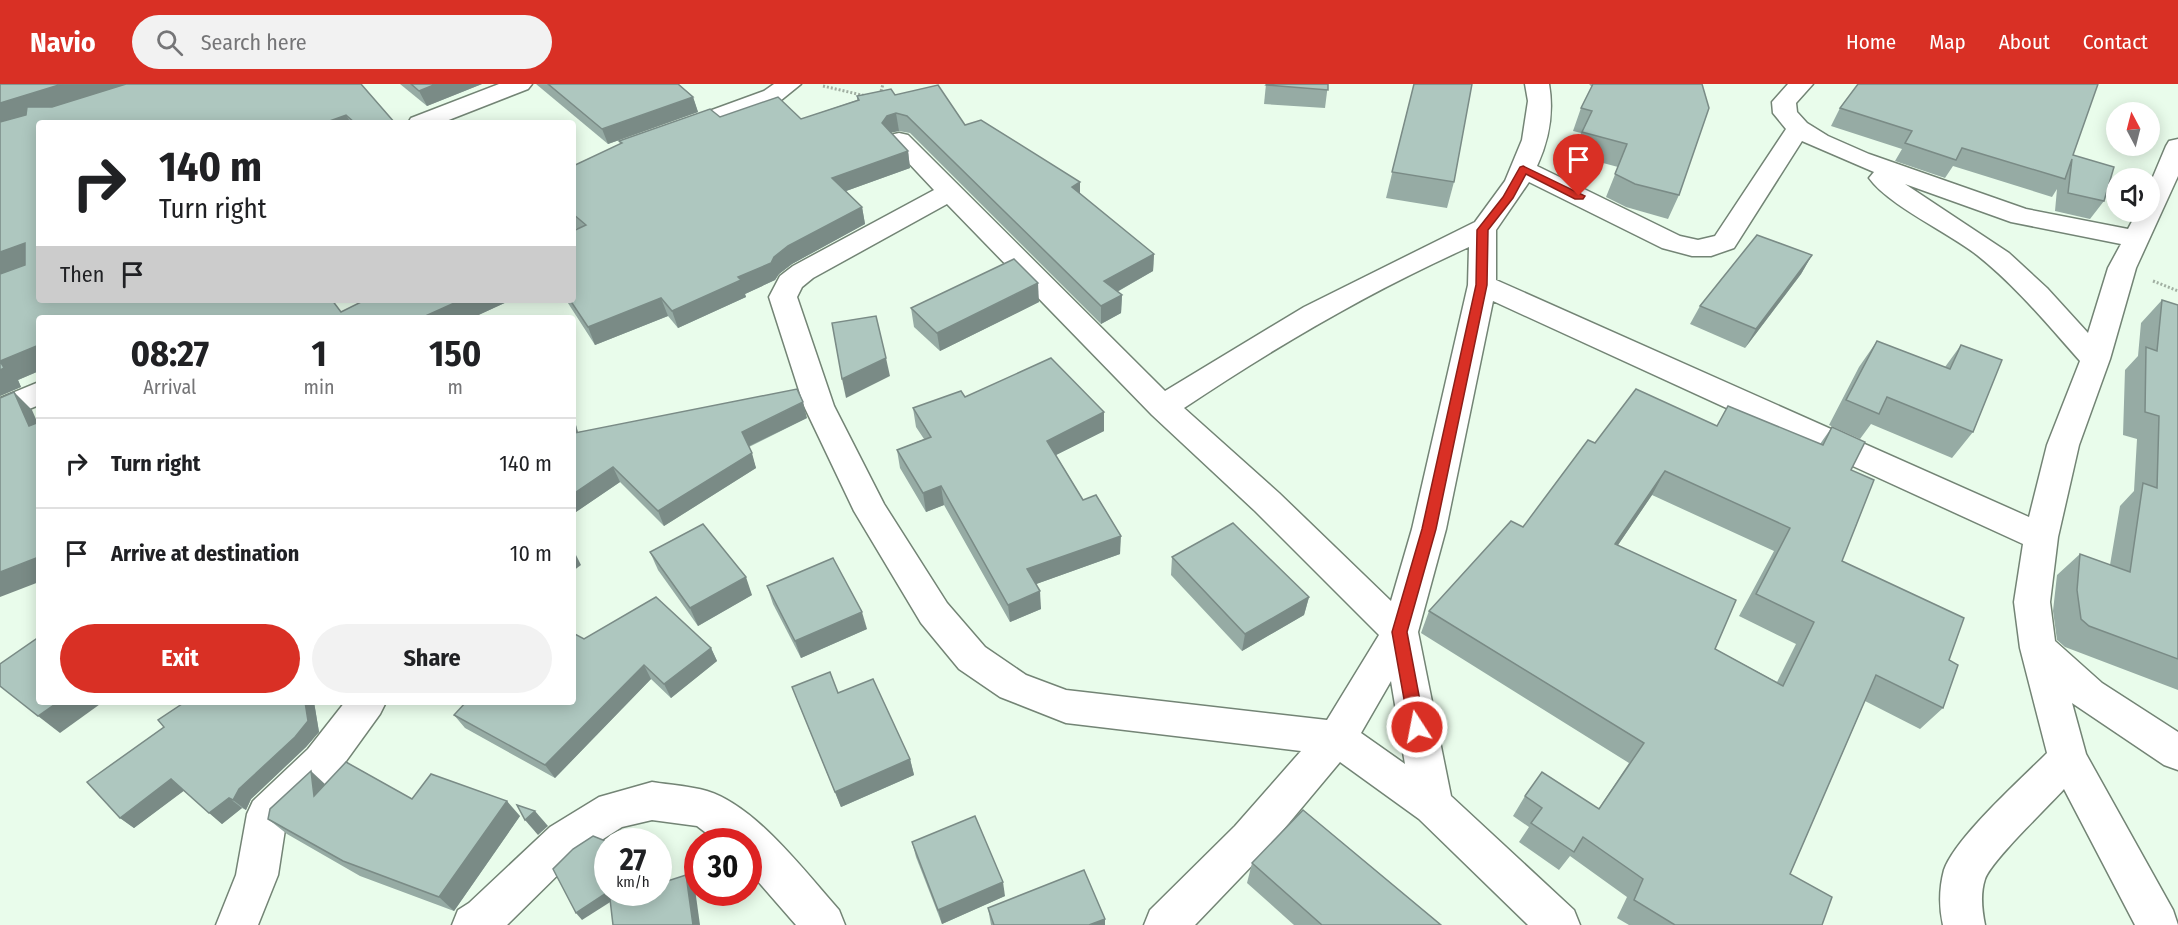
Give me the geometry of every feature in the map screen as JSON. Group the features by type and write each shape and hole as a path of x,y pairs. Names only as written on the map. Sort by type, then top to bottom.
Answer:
{"street":[{"path":"428,120 520,84"},
{"path":"654,139 772,96 789,84"},
{"path":"1163,407 1229,363 1343,299 1483,230 1508,198 1523,169 1540,116 1537,84"},
{"path":"1784,90 1785,113 1798,128 1819,141 1860,159 2129,254"},
{"path":"1523,169 1671,242 1693,249 1712,249 1725,242 1798,128"},
{"path":"899,140 1163,407 1266,502 1400,632 1433,806"},
{"path":"2158,925 2068,758 2038,648 2032,602 2041,537 2062,445 2095,358 2129,254 2152,208 2178,146"},
{"path":"1860,159 1902,195 1960,229 2000,259 2040,298 2095,358"},
{"path":"949,192 803,272 790,282 783,297 819,406 871,512 934,613 972,658 1012,686 1066,706 1337,738 1433,806 1547,921"},
{"path":"1165,925 1249,840 1337,738 1400,632 1429,529 1482,285 1483,230"},
{"path":"1482,285 2041,537"},
{"path":"0,410 36,394"},
{"path":"2038,648 2089,695 2178,753"},
{"path":"237,925 257,875 267,814 322,762 365,705"},
{"path":"1964,925 1960,905 1965,871 1999,830 2068,758"},
{"path":"473,925 484,918 564,842 613,810 652,801 705,809 749,840 824,925"}],"path":[{"path":"814,84 868,96"},
{"path":"884,84 879,99 888,98"}],"building":[{"path":"0,84 62,84 0,103"},
{"path":"126,84 361,84 392,120 352,120 346,115 332,120 36,120 36,303 334,303 341,312 359,303 454,303 428,315 36,315 36,346 0,361 0,274 25,265 25,243 0,252 0,122 26,115 27,107 52,107"},
{"path":"411,84 436,84 419,91"},
{"path":"548,84 678,84 693,97 602,129"},
{"path":"1328,84 1328,90 1266,85"},
{"path":"1414,84 1472,84 1454,182 1392,172"},
{"path":"1593,84 1702,84 1709,108 1679,195 1635,184 1615,174 1627,144 1582,132 1592,111 1581,108"},
{"path":"1858,84 2098,84 2073,155 2114,167 2106,168 2104,201 2068,193 2072,159 2065,179 1962,148 1956,160 1905,143 1912,131 1840,108"},
{"path":"938,85 965,125 981,120 1080,182 1072,187 1154,254 1104,281 1122,295 1101,306 907,116 896,113 887,116 882,123 908,151 832,178 862,207 788,246 774,257 771,263 738,277 741,280 672,311 661,298 588,327 572,303 576,303 576,230 586,225 576,217 576,165 622,143 619,141 710,109 720,117 778,97 801,119 859,100 857,96 891,89 895,95"},
{"path":"1757,235 1812,255 1756,329 1700,306"},
{"path":"1014,259 1038,283 937,333 911,308"},
{"path":"2162,300 2178,305 2178,659 2089,626 2081,619 2077,590 2080,554 2130,572 2143,483 2157,488 2159,416 2145,412 2146,347 2157,351"},
{"path":"876,316 886,358 842,379 832,323"},
{"path":"1877,341 1950,369 1961,345 2002,360 1973,432 1887,397 1879,414 1846,400"},
{"path":"1051,358 1104,412 1047,441 1083,500 1096,495 1121,536 1027,569 1040,591 1008,605 941,486 923,493 897,450 931,437 913,408 961,391 965,397"},
{"path":"797,389 803,402 742,432 752,453 658,511 613,467 576,492 576,433"},
{"path":"1636,389 1717,426 1728,406 1823,445 1832,427 1865,442 1851,470 1874,480 1842,561 1964,618 1949,660 1958,665 1943,708 1876,675 1790,874 1832,897 1822,925 1675,925 1634,900 1643,879 1583,837 1574,852 1531,823 1542,808 1525,796 1542,772 1599,809 1644,743 1429,611 1511,521 1523,527 1588,440 1595,443","holes":["1665,471 1790,528 1756,594 1814,622 1783,686 1715,649 1736,600 1615,544"]},
{"path":"14,392 29,426 36,423 36,558 0,572 0,398"},
{"path":"1233,523 1309,597 1245,634 1172,557"},
{"path":"703,524 746,577 690,608 650,552"},
{"path":"833,558 862,612 795,641 767,586"},
{"path":"656,597 711,648 664,684 644,665 545,765 454,715 463,705 576,705 576,635 584,639"},
{"path":"36,639 36,705 54,705 38,716 0,686 0,664"},
{"path":"830,672 838,693 873,679 910,759 835,792 792,687"},
{"path":"180,705 305,705 308,721 295,737 239,789 233,800 229,798 209,813 171,779 120,818 87,782 164,727 158,720"},
{"path":"346,762 412,799 431,774 507,801 439,897 343,861 268,819 270,809 311,771 314,796"},
{"path":"517,805 535,811 525,820"},
{"path":"1303,810 1441,925 1322,925 1252,863"},
{"path":"975,816 1003,882 938,910 912,842"},
{"path":"594,836 594,901 576,913 553,869 573,849"},
{"path":"1084,870 1105,919 1089,925 994,925 988,908"},
{"path":"684,876 684,906 690,906 693,925 613,925 611,906 672,906 672,880"}],"route":[{"path":"1417,727 1400,632 1429,529 1482,285 1483,230 1508,198 1523,169 1579,196"}]}
